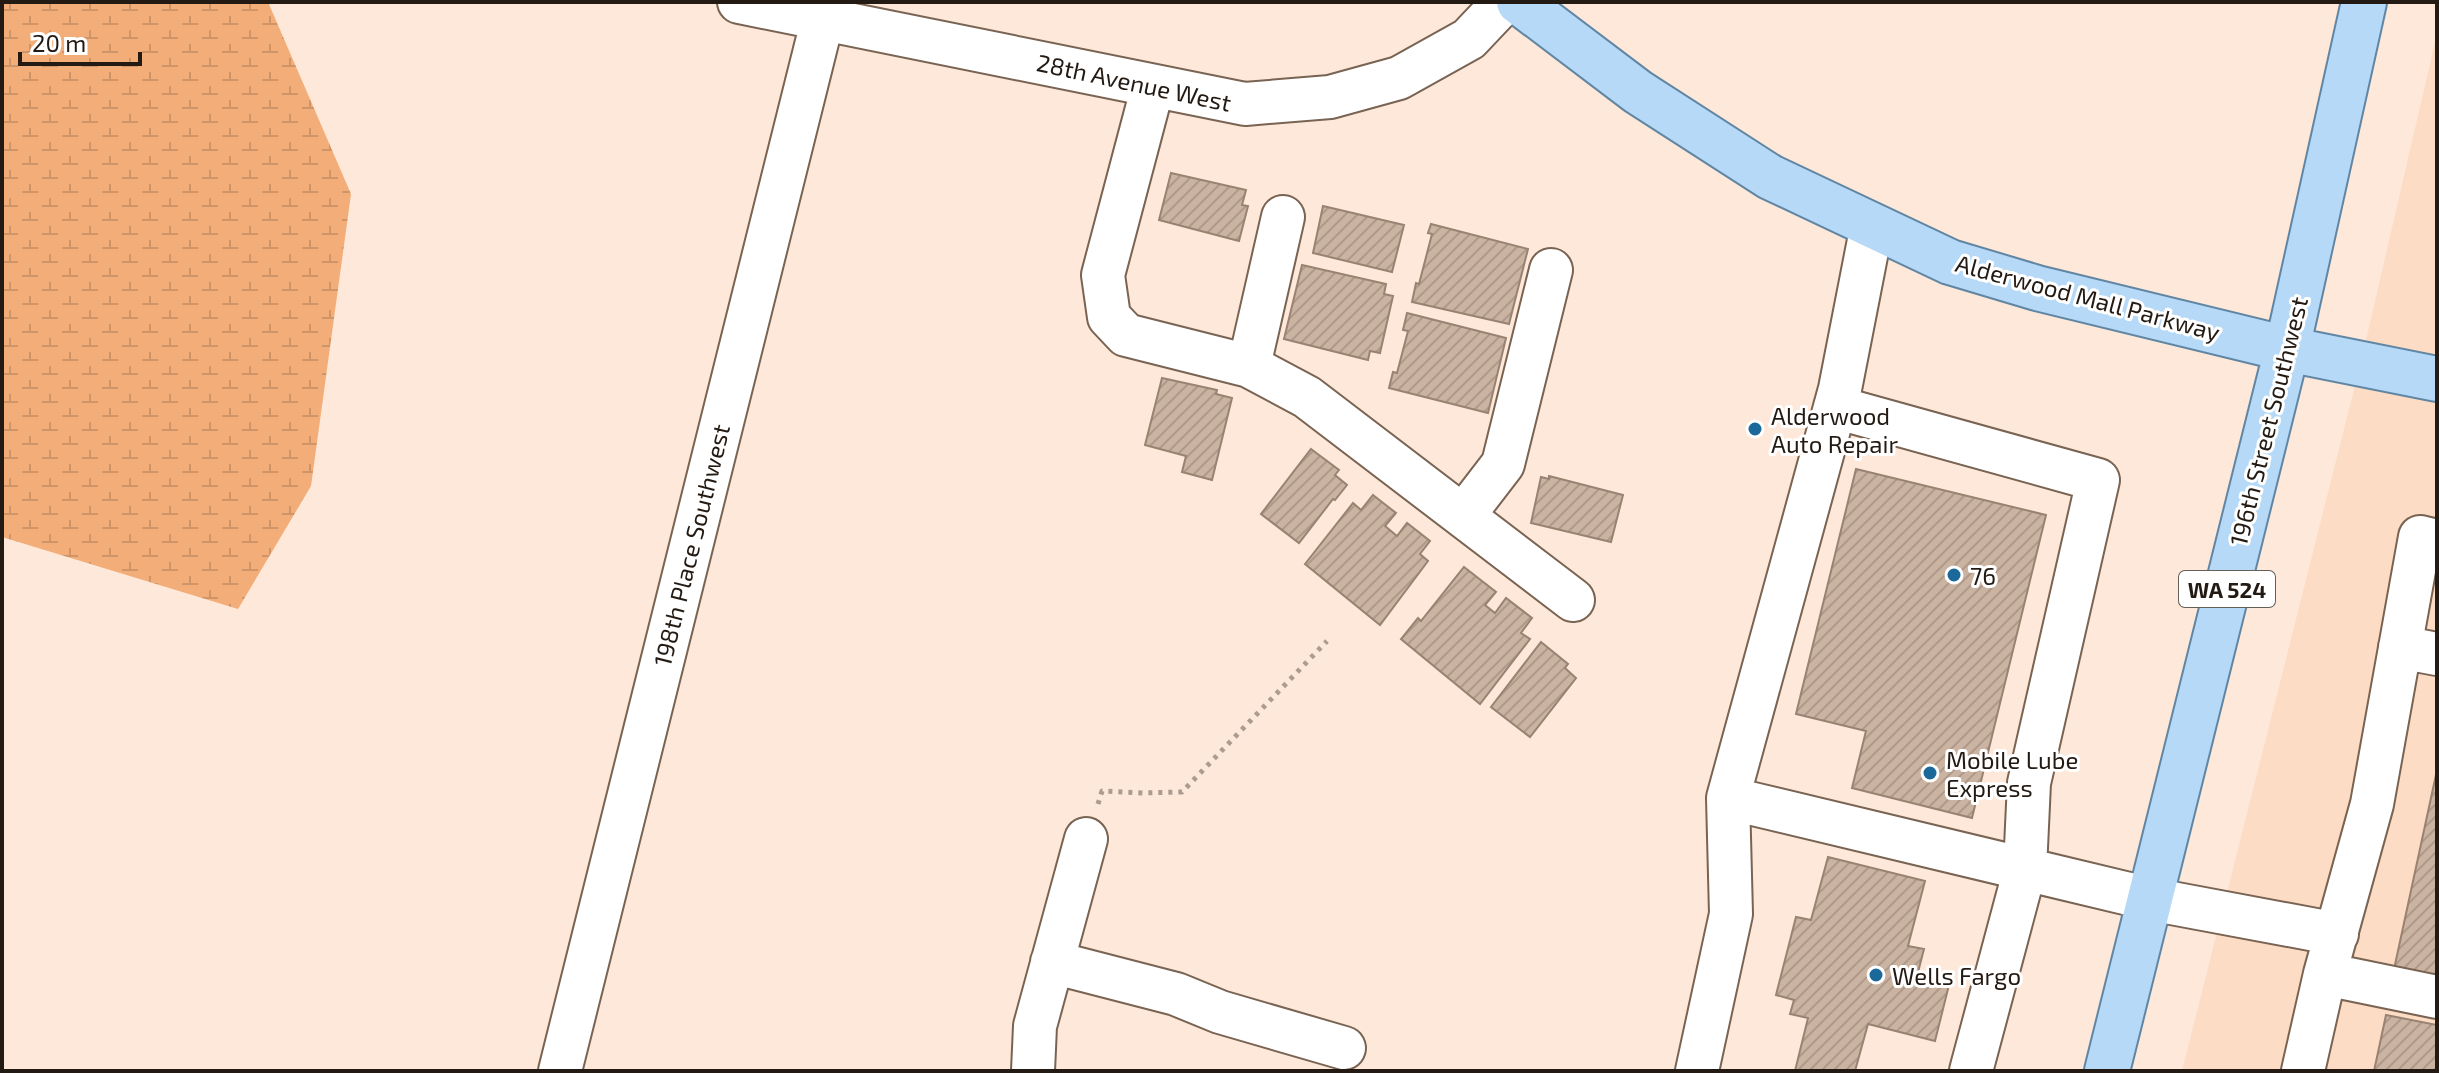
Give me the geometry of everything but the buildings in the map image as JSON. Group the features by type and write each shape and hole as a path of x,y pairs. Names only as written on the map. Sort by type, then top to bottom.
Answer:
{"main road":[{"name":"Alderwood Mall Parkway","path":"1519,2 1638,92 1757,168 1950,262 2024,284 2287,349 2437,379"},
{"name":"196th Street Southwest","path":"2107,1071 2287,349 2364,2"}],"street":[{"name":"28th Avenue West","path":"739,2 798,10 1245,104 1330,97 1399,78 1469,39 1504,2"},
{"name":"198th Place Southwest","path":"560,1071 798,10"},
{"path":"1153,86 1103,275 1109,317 1126,335 1249,366 1307,397 1573,600"},
{"path":"1249,366 1283,217"},
{"path":"1697,1071 1731,914 1728,798 1835,407 1872,225"},
{"path":"1463,516 1503,464 1551,270"},
{"path":"1835,407 2098,480 2029,783 2025,869 1971,1071"},
{"path":"2303,1071 2325,974 2418,650 2420,537 2437,541"},
{"path":"1728,798 2150,899 2337,934"},
{"path":"1033,1071 1035,1026 1086,839"},
{"path":"1052,962 1176,994 1220,1012 1344,1048"},
{"path":"2325,974 2437,997"}],"path":[{"path":"1086,839 1102,791 1182,792 1327,641"}],"shaded area":[{"path":"2437,34 2437,1071 2182,1071 2360,366"}],"green space":[{"path":"2,2 268,2 351,194 311,486 238,609 2,537"}],"place":[{"name":"Alderwood Auto Repair","path":"1755,429"},
{"name":"76","path":"1954,575"},
{"name":"Mobile Lube Express","path":"1930,773"},
{"name":"Wells Fargo","path":"1876,975"}]}
